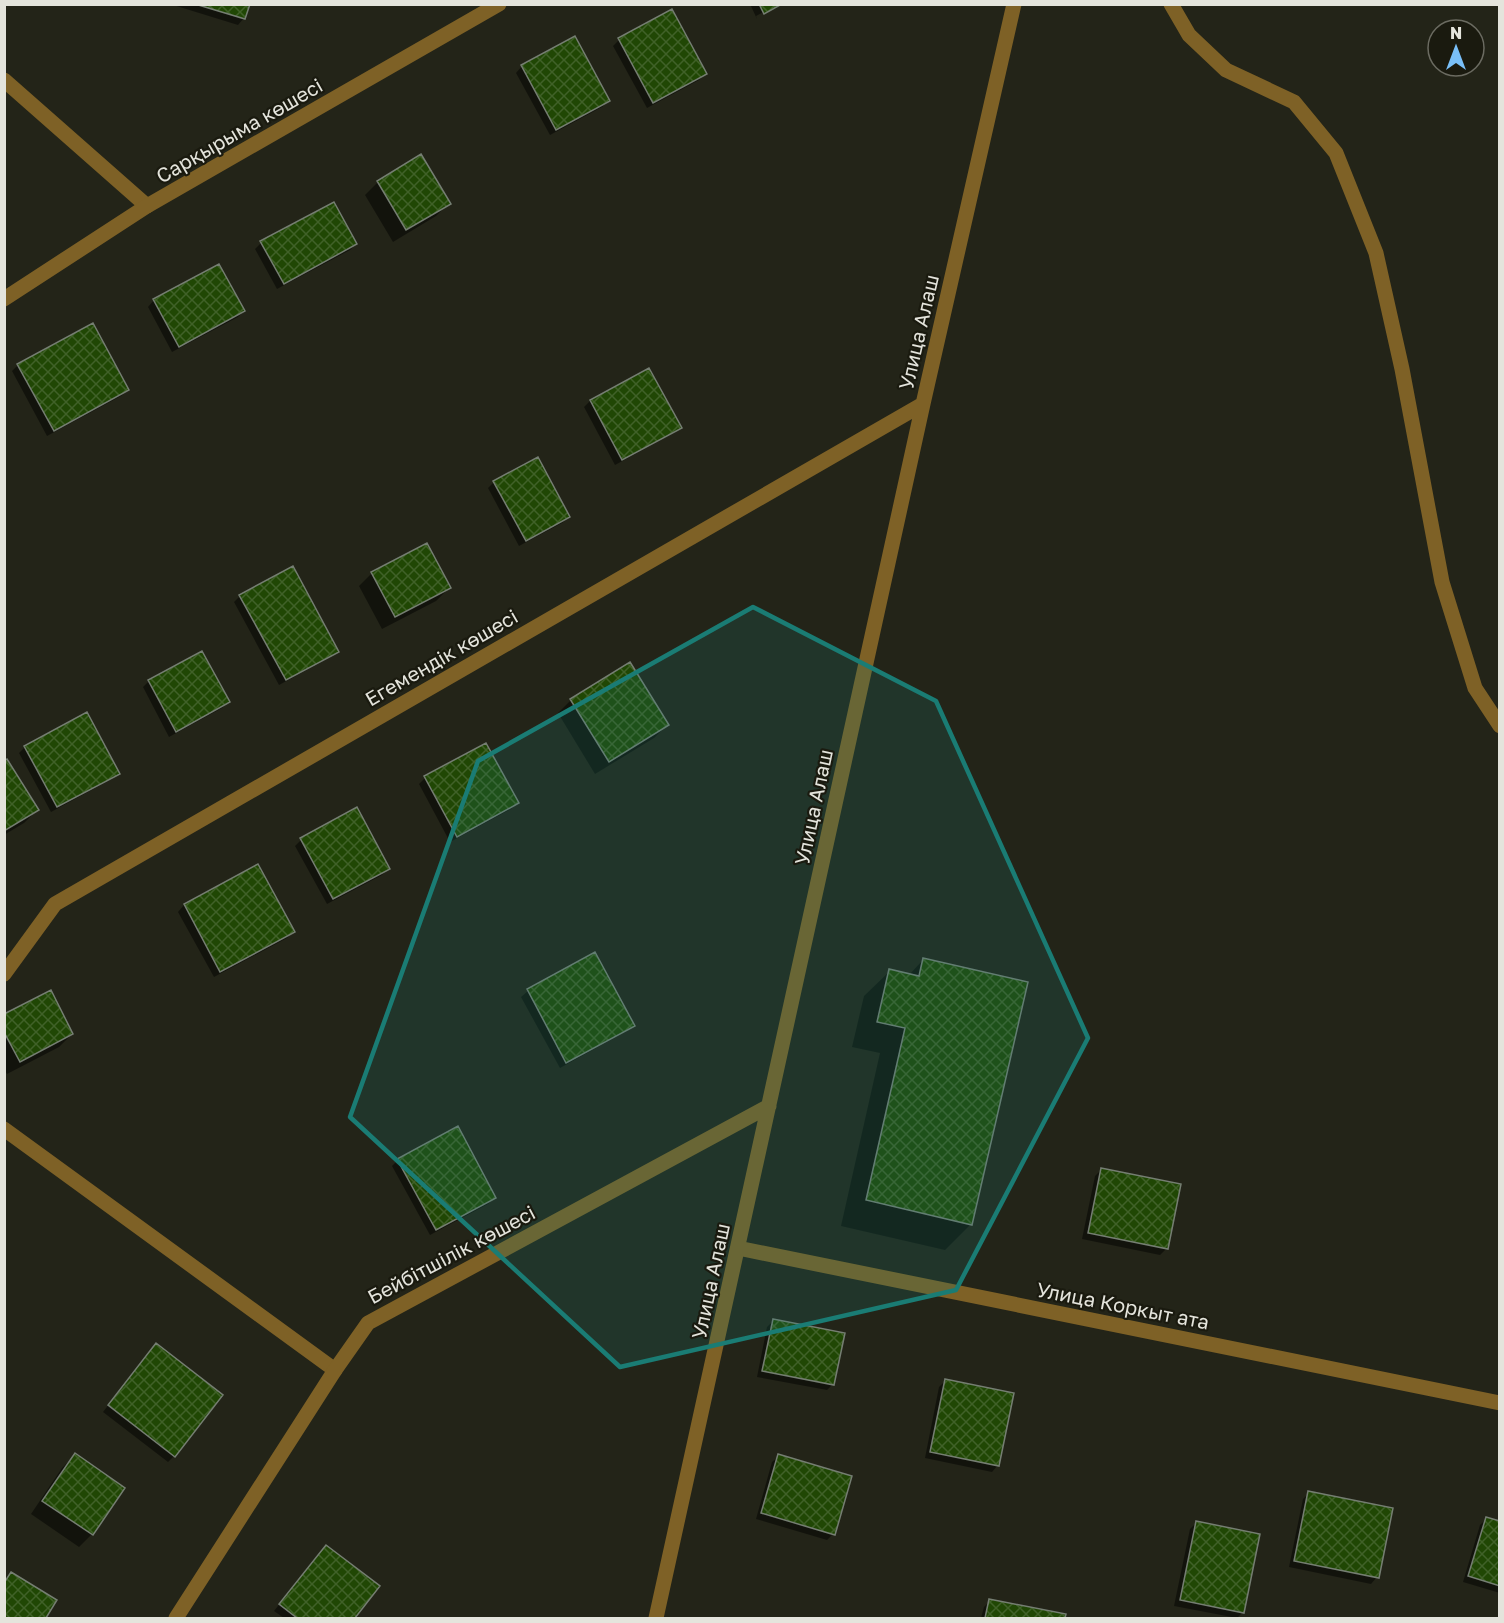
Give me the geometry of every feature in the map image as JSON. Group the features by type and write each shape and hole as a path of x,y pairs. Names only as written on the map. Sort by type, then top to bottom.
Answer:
{"street":[{"name":"Сарқырыма көшесі","path":"4,299 147,206 499,4"},
{"name":"Улица Алаш","path":"656,1618 923,404 1014,4"},
{"path":"1171,4 1189,35 1226,70 1294,102 1336,153 1376,253 1402,369 1442,582 1475,688 1500,726"},
{"path":"4,80 147,206"},
{"name":"Егемендік көшесі","path":"4,974 55,904 923,404"},
{"name":"Бейбітшілік көшесі","path":"176,1618 335,1370 368,1323 769,1106"},
{"path":"4,1129 335,1370"},
{"name":"Улица Коркыт ата","path":"738,1248 1500,1403"}],"highlighted area":[{"path":"753,607 936,701 1088,1038 956,1290 620,1367 350,1117 478,761"}],"building":[{"path":"195,4 250,4 245,19"},
{"path":"759,4 782,4 764,14"},
{"path":"672,9 707,74 653,103 618,38"},
{"path":"575,36 610,101 556,130 521,65"},
{"path":"421,154 451,204 406,230 377,181"},
{"path":"334,202 357,244 284,284 260,241"},
{"path":"219,264 245,311 179,347 153,299"},
{"path":"93,323 129,390 54,431 17,364"},
{"path":"649,368 682,428 622,460 590,400"},
{"path":"538,457 570,517 526,541 493,481"},
{"path":"427,543 451,588 395,617 371,572"},
{"path":"293,566 339,652 286,680 239,595"},
{"path":"202,651 230,702 176,732 148,680"},
{"path":"630,662 669,725 609,762 570,699"},
{"path":"87,712 120,774 57,807 24,746"},
{"path":"486,743 519,803 457,837 424,776"},
{"path":"7,759 39,810 4,831 4,761"},
{"path":"357,807 390,869 333,899 300,838"},
{"path":"258,864 295,932 220,972 184,904"},
{"path":"595,952 635,1026 566,1063 527,989"},
{"path":"923,958 1028,982 972,1225 866,1200 905,1028 877,1022 889,969 919,976"},
{"path":"51,990 73,1034 20,1062 4,1032 4,1014"},
{"path":"458,1126 496,1198 436,1230 397,1159"},
{"path":"1101,1168 1181,1184 1168,1249 1088,1233"},
{"path":"773,1319 845,1333 834,1385 762,1371"},
{"path":"156,1343 223,1395 175,1457 108,1405"},
{"path":"945,1379 1014,1393 999,1466 930,1452"},
{"path":"75,1453 125,1488 93,1535 42,1501"},
{"path":"778,1454 852,1476 835,1535 761,1513"},
{"path":"1308,1491 1393,1508 1379,1578 1294,1561"},
{"path":"1486,1517 1500,1521 1500,1586 1468,1576"},
{"path":"1196,1521 1260,1534 1244,1613 1180,1600"},
{"path":"326,1545 380,1586 355,1618 297,1618 279,1604"},
{"path":"11,1572 57,1600 46,1618 4,1618 4,1583"},
{"path":"989,1599 1066,1614 1065,1618 985,1618"}]}
